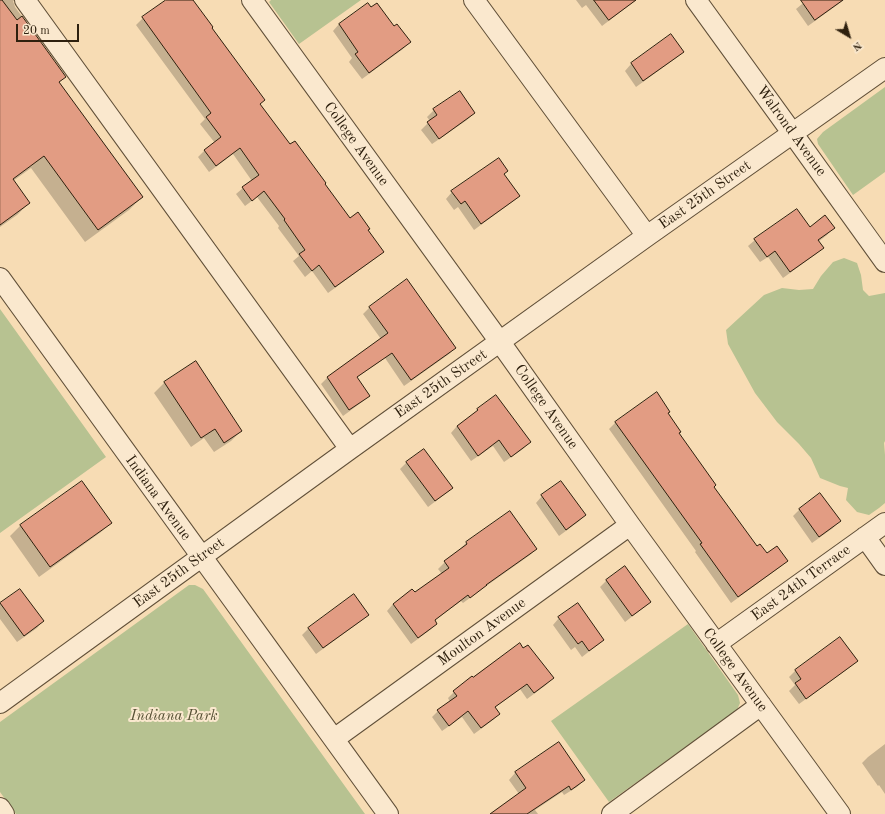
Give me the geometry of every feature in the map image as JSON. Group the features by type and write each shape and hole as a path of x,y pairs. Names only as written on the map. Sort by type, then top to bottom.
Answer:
{"street":[{"path":"25,0 350,449"},
{"name":"College Avenue","path":"252,0 840,814"},
{"path":"474,0 648,236"},
{"name":"Walrond Avenue","path":"696,0 885,262"},
{"name":"East 25th Street","path":"0,702 350,449 885,68"},
{"name":"Indiana Avenue","path":"0,278 388,814"},
{"name":"East 24th Terrace","path":"716,644 885,523"},
{"name":"Moulton Avenue","path":"334,739 630,525"},
{"path":"865,537 885,566"},
{"path":"614,814 761,705"},
{"path":"0,808 4,814"}],"green space":[{"path":"271,0 361,0 299,44 269,2"},
{"path":"885,87 885,172 853,195 818,144 817,139 823,132"},
{"path":"844,258 857,263 861,275 863,290 869,296 885,293 885,503 869,515 857,512 846,500 848,488 820,478 811,458 777,422 755,393 728,344 726,330 764,295 782,288 799,290 813,289 821,276 833,262"},
{"path":"0,309 106,457 0,533"},
{"name":"Indiana Park","path":"189,585 195,585 203,589 365,814 16,814 0,792 0,722"},
{"path":"688,624 738,695 740,703 737,710 609,802 551,721"}],"building":[{"path":"0,0 2,0 17,20 22,16 66,77 59,82 143,197 98,230 44,156 13,179 30,203 0,225"},
{"path":"166,0 193,0 265,100 260,104 290,144 295,141 350,218 358,212 370,229 368,230 384,252 335,287 319,265 312,271 299,254 305,250 284,220 285,219 264,191 252,201 242,187 259,175 240,148 216,166 204,150 221,137 206,117 211,113 142,17"},
{"path":"594,0 636,0 609,20"},
{"path":"801,0 843,0 815,20"},
{"path":"368,3 371,7 377,3 394,26 397,24 411,42 369,73 355,54 358,52 339,24"},
{"path":"671,34 684,52 643,81 631,63"},
{"path":"460,91 475,113 439,139 427,122 437,115 433,109"},
{"path":"499,158 508,171 504,174 520,196 481,224 465,201 461,204 451,191"},
{"path":"797,209 810,227 825,215 835,228 818,240 824,248 790,272 775,251 767,257 754,239"},
{"path":"407,279 456,348 411,380 392,353 357,377 370,396 349,410 327,377 388,333 369,307"},
{"path":"196,361 242,431 224,443 215,429 201,438 164,382"},
{"path":"657,392 670,412 668,413 681,432 679,433 716,485 714,487 757,546 760,544 767,553 777,546 788,561 738,597 700,544 702,543 615,422"},
{"path":"496,395 531,442 511,457 499,440 478,456 457,426"},
{"path":"424,449 453,488 435,501 406,462"},
{"path":"82,481 112,523 50,567 20,525"},
{"path":"561,481 586,515 566,530 541,495"},
{"path":"820,493 841,521 819,537 799,509"},
{"path":"510,511 537,549 470,598 468,595 435,620 437,624 418,638 393,604 412,589 415,592 449,568 444,561 467,544 466,542"},
{"path":"625,566 651,602 632,616 606,580"},
{"path":"20,589 44,621 24,636 0,603"},
{"path":"354,594 369,615 323,648 308,628"},
{"path":"578,603 604,640 589,651 582,641 578,644 558,617"},
{"path":"840,637 858,661 806,699 795,683 801,679 795,670"},
{"path":"520,643 523,648 528,645 554,678 534,693 527,684 495,707 500,714 481,728 468,711 449,726 437,710 457,696 453,691"},
{"path":"559,742 585,780 571,790 569,786 527,814 490,814 526,788 515,772"}]}
